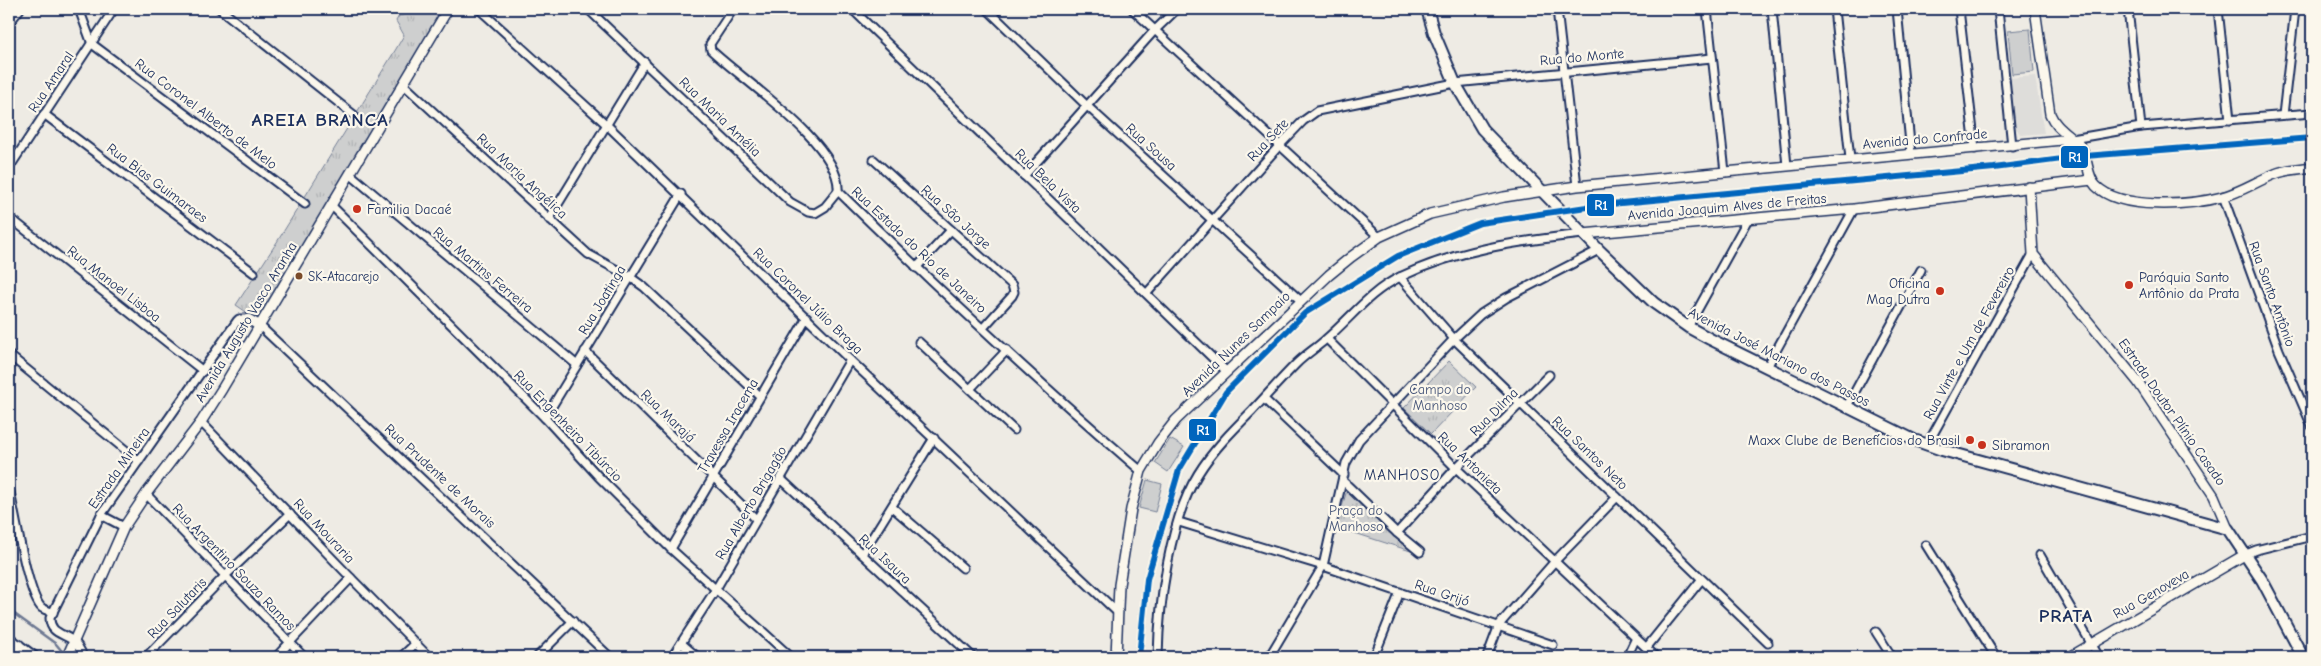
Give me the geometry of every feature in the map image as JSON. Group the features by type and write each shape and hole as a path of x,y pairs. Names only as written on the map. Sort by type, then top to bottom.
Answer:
{"main road":[{"name":"Avenida José Mariano dos Passos","path":"1427,9 1434,33 1454,83 1482,129 1583,234 1654,303 1688,327 1846,408 1927,444 2228,530"},
{"name":"Estrada Doutor Plínio Casado","path":"2228,530 2246,554 2303,657"}],"street":[{"path":"9,22 20,9"},
{"path":"79,9 92,44"},
{"name":"Rua Amaral","path":"9,168 114,9"},
{"path":"220,9 354,115"},
{"name":"Avenida Augusto Vasco Aranha","path":"68,654 124,527 146,494 202,422 448,9"},
{"name":"Rua Coronel Júlio Braga","path":"479,9 607,125 850,360 1117,612"},
{"name":"Rua Maria Amélia","path":"588,9 790,202 808,212 815,213 825,207 838,191"},
{"name":"Rua Estado do Rio de Janeiro","path":"734,9 710,44 711,50 777,104 829,159 837,176 838,191 916,268 1007,350 1034,377 1141,471"},
{"name":"Rua Bela Vista","path":"852,9 1226,371"},
{"name":"Rua Sousa","path":"986,9 1086,105 1301,301"},
{"path":"1132,9 1378,237"},
{"path":"1024,176 1086,105 1154,31 1177,9"},
{"path":"1557,9 1577,186"},
{"path":"1707,9 1726,172"},
{"path":"1772,9 1787,166"},
{"path":"1834,9 1850,159"},
{"path":"1897,9 1911,154"},
{"path":"1959,9 1975,149"},
{"path":"1998,9 2012,146"},
{"path":"2035,9 2049,110 2054,122 2072,139 2085,156 2092,180 2105,193 2132,201 2191,202 2223,196 2281,172 2312,168"},
{"path":"2128,9 2142,127"},
{"path":"2218,9 2230,120"},
{"path":"2283,115 2294,9"},
{"name":"Rua Coronel Alberto de Melo","path":"92,44 305,204"},
{"name":"Rua do Monte","path":"1454,83 1712,58"},
{"path":"549,219 645,62"},
{"name":"Rua Sete","path":"1147,293 1280,146 1304,121 1317,111 1454,83"},
{"name":"Rua Maria Angélica","path":"403,84 588,254 630,277 656,298 760,396"},
{"name":"Avenida do Confrade","path":"1540,190 1850,159 2012,146 2072,139 2142,127 2312,113"},
{"name":"Rua Bias Guimaraes","path":"44,114 254,273"},
{"name":"Rua São Jorge","path":"874,160 1010,282 1014,289 1012,296 983,328"},
{"name":"Rua Martins Ferreira","path":"350,174 577,365"},
{"name":"Avenida Joaquim Alves de Freitas","path":"1158,657 1160,612 1164,581 1179,522 1187,498 1199,473 1219,446 1297,362 1327,339 1372,294 1400,277 1444,260 1491,246 1583,234 1854,209 2092,180"},
{"path":"2029,187 2033,254"},
{"name":"Avenida Nunes Sampaio","path":"1116,657 1119,585 1131,509 1141,471 1158,442 1176,420 1329,275 1378,237 1413,220 1445,210 1540,190"},
{"name":"Rua Joatinga","path":"545,418 680,194"},
{"name":"Rua Santo Antônio","path":"2223,196 2273,334 2312,426"},
{"name":"Rua Engenheiro Tibúrcio","path":"332,206 545,418 598,476 671,549 791,657"},
{"path":"1767,367 1854,209"},
{"name":"Rua Manoel Lisboa","path":"9,217 203,371"},
{"path":"1688,327 1748,218"},
{"path":"916,268 951,230"},
{"path":"1269,657 1323,566 1346,463 1354,447 1367,430 1392,406 1468,324 1494,305 1599,250"},
{"name":"Rua Vinte e Um de Fevereiro","path":"1927,444 2033,254"},
{"name":"Estrada Doutor Plínio Casado","path":"2033,254 2138,382 2214,496 2228,530"},
{"path":"1846,408 1921,270"},
{"name":"Rua Santos Neto","path":"1400,277 1454,339 1768,643"},
{"name":"Travessa Iracema","path":"671,549 807,317"},
{"name":"Estrada Mineira","path":"53,612 100,515 237,321 239,319 248,319"},
{"name":"Rua Prudente de Morais","path":"248,319 260,326 610,657"},
{"name":"Rua Antonieta","path":"1327,339 1456,468 1555,560 1635,640 1647,647 1656,657"},
{"path":"919,342 1014,430"},
{"path":"970,390 1007,350"},
{"name":"Rua Marajá","path":"585,352 756,519"},
{"path":"9,356 139,461"},
{"name":"Rua Alberto Brigagão","path":"672,657 716,589 850,360"},
{"name":"Rua Dilma","path":"1397,533 1456,468 1549,376"},
{"path":"1264,399 1397,533 1420,552"},
{"name":"Rua Mouraria","path":"202,422 429,657"},
{"path":"862,554 934,438"},
{"name":"Rua Isaura","path":"780,478 973,657"},
{"path":"9,488 31,586 36,599 42,608 53,612 50,618 52,628 74,641 84,657"},
{"name":"Rua Argentino Souza Ramos","path":"146,494 304,657"},
{"path":"1487,657 1499,625 1555,560 1617,497"},
{"path":"892,507 963,568"},
{"name":"Rua Salutaris","path":"146,657 225,576 290,514"},
{"path":"100,515 124,527"},
{"name":"Rua Grijó","path":"1179,522 1323,566 1499,625 1553,646"},
{"path":"2246,554 2312,536"},
{"path":"1926,545 1996,657"},
{"name":"Rua Genoveva","path":"2070,657 2246,554"},
{"path":"2040,555 2099,657"},
{"path":"276,657 351,578"},
{"path":"1647,647 1701,580"},
{"path":"1374,657 1400,592"},
{"path":"537,657 573,621"},
{"path":"1876,632 1892,657"},
{"path":"9,637 36,657"},
{"path":"1627,657 1635,640"},
{"path":"681,643 697,657"},
{"path":"13,657 19,644"},
{"path":"401,657 416,644"}],"shaded area":[{"path":"2035,76 2044,133 2021,135 2015,127 2010,78"}],"green space":[{"path":"403,9 443,9 258,320 236,305 277,242 404,35 396,21"},
{"path":"2030,29 2034,72 2012,74 2008,31"},
{"name":"Campo do Manhoso","path":"1449,361 1476,387 1431,434 1404,408"},
{"path":"1170,439 1184,447 1168,472 1155,463"},
{"path":"1147,480 1162,484 1155,512 1139,508"},
{"name":"Praça do Manhoso","path":"1347,490 1420,554 1336,527"}],"waterway":[{"path":"9,610 56,644 66,656"}],"transit line":[{"name":"R1","path":"1139,657 1147,579 1179,470 1226,392 1305,313 1398,256 1480,223 1600,205 1994,168 2085,156 2312,138"}],"place":[{"name":"Familia Dacaé","path":"357,209"},
{"name":"SK-Atacarejo","path":"299,276"},
{"name":"Paróquia Santo Antônio da Prata","path":"2129,285"},
{"name":"Oficina Mag Dutra","path":"1940,291"},
{"name":"Maxx Clube de Benefícios do Brasil","path":"1970,440"},
{"name":"Sibramon","path":"1982,445"}],"district":[{"name":"AREIA BRANCA","path":"320,120"},
{"name":"MANHOSO","path":"1402,475"},
{"name":"PRATA","path":"2066,616"}]}
